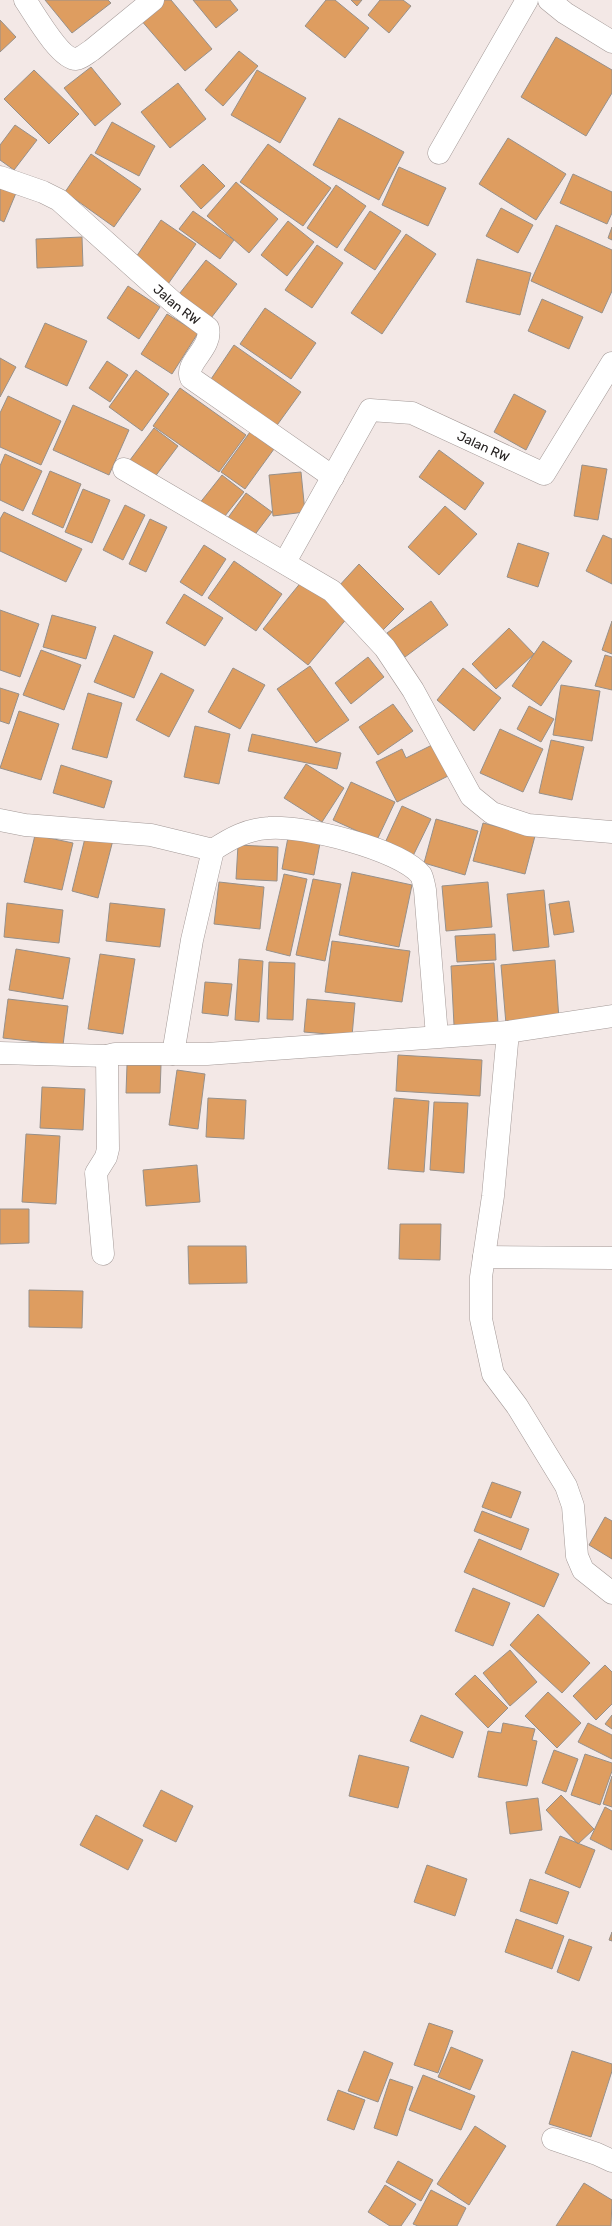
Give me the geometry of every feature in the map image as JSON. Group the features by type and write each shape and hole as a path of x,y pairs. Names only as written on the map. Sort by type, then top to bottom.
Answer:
{"street":[{"path":"25,0 58,46 70,57 76,59 88,53 153,0"},
{"path":"439,153 527,0"},
{"path":"549,0 565,13 612,42"},
{"name":"Jalan RW","path":"0,177 43,192 59,200 174,303 208,328 210,335 208,342 191,367 191,378 333,477"},
{"name":"Jalan RW","path":"285,562 370,410 412,413 544,474 612,363"},
{"path":"124,469 285,562 332,591 385,648 413,690 471,796 492,813 528,825 612,832"},
{"path":"0,820 25,825 151,835 214,850"},
{"path":"173,1054 192,940 214,850 232,838 250,831 270,827 323,832 369,847 396,858 412,868 421,876 425,890 437,1036"},
{"path":"0,1052 107,1056 115,1054 173,1054 274,1050 437,1036 508,1032 612,1016"},
{"path":"508,1032 493,1196 481,1277 481,1319 493,1374 518,1406 566,1486 573,1506 577,1556 583,1570 612,1593"},
{"path":"103,1254 96,1173 106,1157 108,1149 107,1056"},
{"path":"484,1257 612,1258"},
{"path":"553,2139 597,2154 612,2161"}],"building":[{"path":"45,0 108,0 111,3 72,33"},
{"path":"163,0 171,0 212,49 185,71 140,19"},
{"path":"193,0 230,0 238,10 216,28"},
{"path":"326,0 335,0 369,28 345,58 305,26"},
{"path":"351,0 362,0 357,6"},
{"path":"380,0 403,0 411,6 389,33 368,15"},
{"path":"0,20 16,37 0,52"},
{"path":"556,37 612,70 612,93 586,136 521,97"},
{"path":"239,51 258,66 223,106 205,90"},
{"path":"91,67 121,104 95,126 64,88"},
{"path":"34,70 79,114 49,144 4,99"},
{"path":"257,70 306,98 280,143 231,115"},
{"path":"178,83 206,119 170,148 141,112"},
{"path":"339,118 404,152 379,200 313,165"},
{"path":"112,122 155,146 139,176 95,153"},
{"path":"15,125 37,140 14,170 0,160 0,145"},
{"path":"508,138 566,174 536,220 479,184"},
{"path":"268,144 331,188 303,226 240,182"},
{"path":"91,154 141,189 114,227 65,192"},
{"path":"203,164 225,186 201,209 180,186"},
{"path":"399,167 446,188 428,226 382,205"},
{"path":"573,174 612,192 612,213 607,224 560,203"},
{"path":"236,182 278,219 249,253 207,216"},
{"path":"336,185 366,206 337,248 307,228"},
{"path":"0,186 16,193 4,222 0,220"},
{"path":"501,208 533,225 518,253 486,236"},
{"path":"193,211 234,240 220,259 179,229"},
{"path":"370,211 401,231 375,270 344,250"},
{"path":"161,220 196,244 166,287 132,263"},
{"path":"288,221 314,242 287,276 261,255"},
{"path":"556,225 612,250 612,291 602,313 531,281"},
{"path":"612,227 612,240 608,238"},
{"path":"406,234 436,254 382,334 351,313"},
{"path":"82,237 83,266 37,268 36,239"},
{"path":"317,245 343,263 312,308 285,290"},
{"path":"477,259 531,273 520,315 466,302"},
{"path":"206,260 237,284 208,322 176,298"},
{"path":"128,286 160,307 139,339 107,318"},
{"path":"542,299 583,317 569,349 528,331"},
{"path":"265,308 316,343 291,379 240,344"},
{"path":"167,314 198,333 172,374 141,354"},
{"path":"45,323 87,341 67,386 25,367"},
{"path":"234,345 301,392 275,428 209,382"},
{"path":"0,358 16,367 0,397"},
{"path":"107,361 128,375 110,402 89,388"},
{"path":"136,370 169,394 142,431 109,407"},
{"path":"180,388 246,435 219,472 153,426"},
{"path":"514,394 546,411 526,450 494,432"},
{"path":"8,396 61,421 41,465 0,447 0,413"},
{"path":"73,405 129,430 109,475 53,450"},
{"path":"154,428 178,446 151,482 127,464"},
{"path":"250,432 274,449 245,489 221,472"},
{"path":"439,450 484,483 465,510 419,477"},
{"path":"5,454 42,471 23,511 0,500 0,466"},
{"path":"582,465 607,469 598,520 574,516"},
{"path":"50,471 81,484 63,528 32,514"},
{"path":"301,472 305,512 273,516 269,475"},
{"path":"222,475 244,492 221,521 199,504"},
{"path":"83,489 110,500 92,543 65,532"},
{"path":"246,493 272,512 253,537 227,519"},
{"path":"125,505 145,515 123,560 103,550"},
{"path":"445,506 477,534 439,575 408,547"},
{"path":"4,512 82,549 66,582 0,551 0,519"},
{"path":"150,519 167,527 146,572 129,564"},
{"path":"603,535 612,539 612,584 586,571"},
{"path":"518,543 549,553 538,587 507,577"},
{"path":"204,545 226,559 202,596 180,582"},
{"path":"234,561 282,594 256,631 208,598"},
{"path":"359,564 404,609 383,630 338,587"},
{"path":"302,581 348,617 308,665 263,629"},
{"path":"184,594 223,618 205,646 166,623"},
{"path":"431,601 448,625 405,657 387,633"},
{"path":"0,610 39,624 20,677 0,670"},
{"path":"52,615 96,627 86,659 43,647"},
{"path":"612,621 612,654 602,650"},
{"path":"509,628 534,654 496,689 472,664"},
{"path":"114,635 153,652 134,698 94,682"},
{"path":"543,641 572,661 541,706 512,686"},
{"path":"41,650 81,665 64,710 23,695"},
{"path":"605,655 612,657 612,690 595,686"},
{"path":"368,657 384,677 351,704 335,683"},
{"path":"310,666 349,720 316,743 277,689"},
{"path":"233,668 265,685 240,729 208,712"},
{"path":"463,668 501,698 474,731 437,700"},
{"path":"161,673 194,690 169,737 136,720"},
{"path":"561,685 600,691 592,741 553,735"},
{"path":"0,688 19,694 9,724 0,721"},
{"path":"88,693 122,703 107,758 72,749"},
{"path":"393,704 413,731 378,755 359,727"},
{"path":"529,706 554,719 541,742 517,729"},
{"path":"19,711 59,724 41,780 0,768"},
{"path":"195,726 230,734 219,784 184,777"},
{"path":"500,729 543,749 523,792 480,773"},
{"path":"252,734 341,753 337,769 248,751"},
{"path":"551,740 584,747 572,800 539,793"},
{"path":"432,745 448,776 397,802 376,762 402,749 406,758"},
{"path":"306,764 344,788 322,822 284,798"},
{"path":"61,765 112,781 104,808 53,793"},
{"path":"351,782 395,802 377,840 333,820"},
{"path":"402,806 431,819 412,858 384,845"},
{"path":"436,819 478,831 465,875 424,863"},
{"path":"483,823 535,836 525,874 473,861"},
{"path":"289,832 321,838 314,875 282,869"},
{"path":"86,834 113,840 98,898 72,891"},
{"path":"35,835 73,843 62,890 24,882"},
{"path":"238,845 278,847 277,881 236,879"},
{"path":"352,872 412,885 399,947 339,935"},
{"path":"284,874 307,879 290,956 266,950"},
{"path":"313,879 341,884 325,961 296,955"},
{"path":"219,882 264,887 260,929 214,924"},
{"path":"488,882 492,927 446,931 442,886"},
{"path":"544,890 549,947 513,951 507,894"},
{"path":"569,901 574,932 554,935 549,904"},
{"path":"7,903 63,910 59,943 4,937"},
{"path":"110,903 165,909 160,947 106,941"},
{"path":"495,934 496,960 457,962 455,936"},
{"path":"332,941 410,951 402,1002 325,992"},
{"path":"16,949 70,958 63,999 9,990"},
{"path":"100,954 135,959 123,1034 88,1029"},
{"path":"239,959 263,961 259,1022 235,1020"},
{"path":"555,960 559,1020 506,1024 501,965"},
{"path":"269,962 295,963 293,1020 267,1019"},
{"path":"494,963 498,1023 454,1025 451,966"},
{"path":"205,982 232,984 228,1016 202,1013"},
{"path":"8,999 68,1006 63,1045 3,1038"},
{"path":"307,999 355,1003 352,1036 304,1032"},
{"path":"398,1055 482,1060 480,1096 396,1091"},
{"path":"127,1065 161,1065 160,1093 126,1093"},
{"path":"177,1070 205,1074 198,1129 169,1125"},
{"path":"42,1087 85,1089 83,1130 40,1128"},
{"path":"208,1098 246,1100 244,1139 206,1137"},
{"path":"394,1098 429,1101 424,1172 388,1169"},
{"path":"434,1102 468,1103 464,1173 430,1170"},
{"path":"26,1134 60,1136 56,1204 22,1202"},
{"path":"197,1165 200,1202 146,1206 143,1170"},
{"path":"0,1209 29,1209 29,1243 0,1244"},
{"path":"400,1224 441,1224 440,1260 399,1259"},
{"path":"188,1246 246,1246 247,1283 189,1284"},
{"path":"29,1290 83,1291 82,1328 29,1327"},
{"path":"492,1482 521,1492 511,1518 482,1507"},
{"path":"482,1511 529,1529 521,1550 474,1531"},
{"path":"605,1517 612,1521 612,1559 589,1545"},
{"path":"479,1539 559,1574 544,1607 464,1572"},
{"path":"473,1588 510,1603 493,1646 455,1631"},
{"path":"538,1614 590,1663 562,1693 510,1645"},
{"path":"510,1650 537,1682 510,1706 483,1673"},
{"path":"605,1665 612,1672 612,1704 596,1720 573,1696"},
{"path":"475,1675 508,1708 488,1728 455,1694"},
{"path":"548,1692 581,1723 557,1748 525,1716"},
{"path":"421,1715 463,1732 453,1758 410,1741"},
{"path":"612,1715 612,1729 605,1724"},
{"path":"503,1723 535,1729 532,1740 537,1741 527,1786 478,1777 488,1731 501,1733"},
{"path":"588,1723 612,1735 612,1759 578,1742"},
{"path":"554,1750 578,1759 566,1792 542,1783"},
{"path":"585,1754 612,1763 612,1771 600,1805 571,1795"},
{"path":"359,1755 409,1767 398,1808 349,1796"},
{"path":"612,1776 612,1807 603,1804"},
{"path":"161,1790 193,1806 176,1842 143,1826"},
{"path":"561,1795 594,1829 578,1844 546,1810"},
{"path":"538,1798 542,1830 510,1834 506,1802"},
{"path":"605,1807 612,1811 612,1850 590,1839"},
{"path":"96,1815 143,1840 128,1870 80,1845"},
{"path":"560,1836 595,1850 580,1888 545,1873"},
{"path":"427,1865 467,1879 455,1916 414,1902"},
{"path":"530,1879 569,1892 557,1924 520,1911"},
{"path":"516,1919 564,1936 552,1969 505,1952"},
{"path":"612,1932 612,1941 609,1940"},
{"path":"569,1939 592,1947 579,1981 557,1972"},
{"path":"429,2023 453,2031 438,2073 414,2065"},
{"path":"451,2047 483,2060 470,2090 438,2077"},
{"path":"364,2051 393,2063 378,2102 348,2091"},
{"path":"572,2051 612,2064 612,2071 591,2137 549,2124"},
{"path":"423,2075 475,2096 461,2130 409,2110"},
{"path":"390,2079 413,2087 397,2136 374,2128"},
{"path":"338,2090 365,2100 354,2130 327,2120"},
{"path":"475,2126 506,2146 469,2205 437,2184"},
{"path":"398,2161 433,2180 421,2201 386,2182"},
{"path":"584,2183 612,2200 611,2226 556,2226"},
{"path":"385,2185 416,2204 401,2226 390,2226 368,2212"},
{"path":"431,2190 466,2208 457,2226 418,2226 413,2224"}]}
